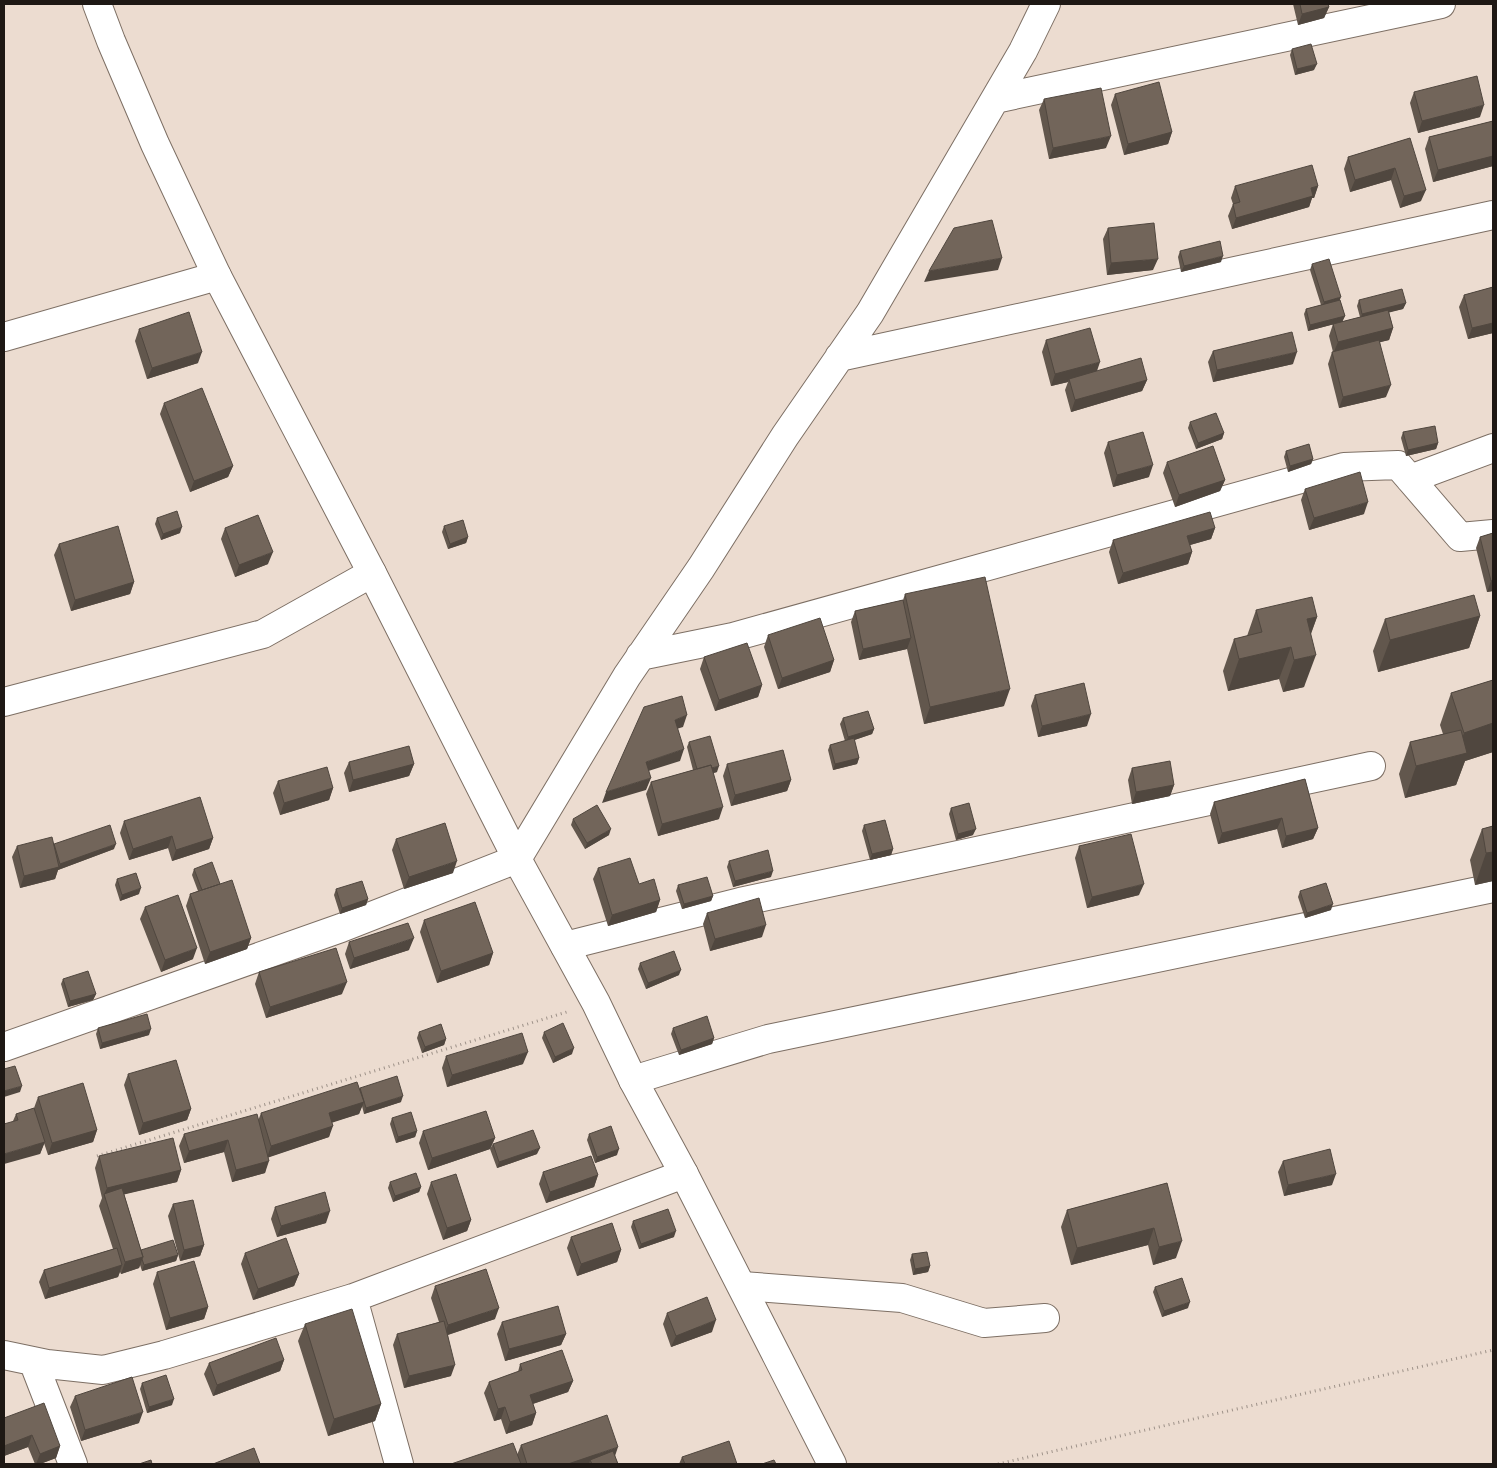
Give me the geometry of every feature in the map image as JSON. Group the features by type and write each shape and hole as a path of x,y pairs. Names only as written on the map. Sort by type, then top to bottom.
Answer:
{"street":[{"path":"97,4 155,144 218,276 517,859 596,1003 633,1080 684,1174 832,1464"},
{"path":"5,1043 152,996 341,928 517,859 626,676 701,568 785,436 870,313 1023,51 1046,4"},
{"path":"995,100 1441,4"},
{"path":"840,357 1493,215"},
{"path":"4,337 218,276"},
{"path":"1410,480 1493,448"},
{"path":"640,656 733,637 1344,468 1398,465 1460,537 1493,534"},
{"path":"4,702 263,634 372,573"},
{"path":"565,946 749,900 1371,766"},
{"path":"633,1080 768,1039 1493,888"},
{"path":"4,1355 47,1364 103,1370 164,1355 353,1298 684,1174"},
{"path":"742,1286 902,1298 984,1323 1046,1318"},
{"path":"353,1298 399,1464"},
{"path":"33,1361 73,1464"}],"path":[{"path":"97,1156 596,1003"},
{"path":"998,1464 1493,1350"}],"building":[{"path":"1300,4 1328,4 1329,7 1302,14"},
{"path":"1311,44 1317,64 1297,69 1292,49"},
{"path":"1477,76 1484,105 1422,121 1414,92"},
{"path":"1159,82 1172,132 1128,144 1115,94"},
{"path":"1101,88 1111,136 1053,148 1044,99"},
{"path":"1493,121 1493,156 1438,170 1429,137"},
{"path":"1410,138 1426,190 1404,196 1395,168 1355,180 1348,157"},
{"path":"1312,165 1318,186 1311,188 1313,196 1236,218 1233,204 1240,202 1235,186"},
{"path":"992,220 1002,258 929,271 954,228"},
{"path":"1154,223 1158,259 1111,263 1108,228"},
{"path":"1220,241 1223,256 1184,266 1180,251"},
{"path":"1329,259 1341,297 1324,302 1312,264"},
{"path":"1493,287 1493,323 1472,328 1464,295"},
{"path":"1402,289 1406,303 1362,314 1359,300"},
{"path":"1340,300 1345,316 1310,325 1306,309"},
{"path":"1388,310 1393,328 1338,342 1333,324"},
{"path":"189,312 202,352 152,368 139,329"},
{"path":"1090,328 1100,362 1055,374 1046,340"},
{"path":"1292,332 1297,352 1217,370 1213,351"},
{"path":"1379,340 1391,385 1343,397 1332,352"},
{"path":"1141,358 1147,380 1075,400 1069,379"},
{"path":"202,388 233,466 194,481 164,403"},
{"path":"1216,413 1224,433 1198,443 1190,422"},
{"path":"1435,426 1438,443 1408,450 1403,432"},
{"path":"1143,432 1153,465 1117,475 1108,442"},
{"path":"1309,444 1313,459 1290,466 1286,451"},
{"path":"1213,446 1225,480 1179,495 1167,462"},
{"path":"1360,472 1368,502 1314,518 1305,489"},
{"path":"177,511 182,527 163,534 157,518"},
{"path":"1210,512 1215,528 1187,536 1192,552 1123,573 1113,540"},
{"path":"258,515 273,552 239,565 225,528"},
{"path":"463,520 468,537 450,544 444,526"},
{"path":"118,526 134,582 75,600 59,544"},
{"path":"1493,533 1493,580 1491,581 1480,537"},
{"path":"985,577 1010,689 930,707 905,594"},
{"path":"1474,595 1480,616 1390,640 1385,619"},
{"path":"1312,597 1317,617 1307,619 1316,655 1294,660 1291,647 1239,659 1234,639 1262,632 1256,610"},
{"path":"903,600 911,638 863,649 855,611"},
{"path":"820,618 834,660 782,678 768,635"},
{"path":"747,643 762,685 719,700 704,657"},
{"path":"1493,680 1493,723 1464,733 1451,693"},
{"path":"1084,683 1091,714 1042,726 1035,695"},
{"path":"682,696 687,715 675,720 684,749 646,762 651,778 606,792 644,707"},
{"path":"868,711 874,729 848,737 843,718"},
{"path":"1461,730 1467,753 1416,766 1410,742"},
{"path":"710,736 719,766 712,768 711,765 697,769 689,742"},
{"path":"854,738 859,758 835,764 830,745"},
{"path":"409,746 414,764 353,780 349,762"},
{"path":"783,750 791,780 735,795 727,764"},
{"path":"1170,761 1174,785 1136,792 1132,768"},
{"path":"711,765 723,807 662,824 651,782"},
{"path":"327,767 333,788 284,803 278,781"},
{"path":"1305,779 1318,828 1286,836 1282,818 1222,833 1214,802"},
{"path":"200,797 213,838 176,850 172,836 133,849 124,821"},
{"path":"969,803 976,829 958,834 951,808"},
{"path":"597,805 611,829 587,843 573,819"},
{"path":"885,820 893,849 872,854 864,825"},
{"path":"445,823 457,861 409,877 396,839"},
{"path":"110,825 116,844 60,864 54,844"},
{"path":"1493,826 1493,852 1486,853 1482,829"},
{"path":"1131,834 1144,884 1092,897 1079,846"},
{"path":"52,837 59,867 24,876 17,846"},
{"path":"768,850 773,871 735,881 729,861"},
{"path":"630,858 639,884 654,879 660,900 612,915 598,868"},
{"path":"212,862 220,884 202,890 194,869"},
{"path":"136,873 141,888 122,895 117,879"},
{"path":"707,877 713,896 684,904 678,885"},
{"path":"232,880 251,938 210,952 190,894"},
{"path":"362,881 368,899 342,908 336,889"},
{"path":"1326,883 1333,904 1307,913 1300,891"},
{"path":"178,895 197,948 165,960 145,907"},
{"path":"759,898 766,925 715,939 707,913"},
{"path":"475,902 493,953 441,971 424,920"},
{"path":"408,923 414,938 354,958 349,942"},
{"path":"336,948 347,982 270,1007 259,972"},
{"path":"674,951 681,970 648,983 640,963"},
{"path":"88,971 96,994 70,1001 63,979"},
{"path":"147,1014 151,1029 102,1043 98,1028"},
{"path":"707,1016 714,1038 681,1050 673,1028"},
{"path":"563,1023 574,1048 555,1057 544,1032"},
{"path":"441,1024 446,1039 425,1047 419,1032"},
{"path":"522,1033 528,1052 452,1075 446,1056"},
{"path":"176,1060 191,1109 143,1123 128,1074"},
{"path":"15,1066 22,1086 4,1091 4,1069"},
{"path":"397,1076 403,1096 366,1108 360,1088"},
{"path":"357,1082 364,1102 329,1113 333,1126 271,1146 261,1113"},
{"path":"83,1083 97,1130 52,1143 38,1097"},
{"path":"34,1108 45,1142 4,1154 4,1124 18,1120 16,1114"},
{"path":"486,1111 495,1138 432,1158 423,1131"},
{"path":"411,1112 417,1131 398,1137 392,1118"},
{"path":"257,1114 269,1161 236,1170 228,1140 189,1151 184,1134"},
{"path":"611,1126 619,1149 597,1157 589,1134"},
{"path":"533,1130 540,1148 499,1162 493,1144"},
{"path":"173,1138 181,1170 107,1188 99,1156"},
{"path":"1330,1149 1336,1174 1288,1185 1283,1161"},
{"path":"591,1156 598,1175 550,1192 543,1172"},
{"path":"416,1173 421,1187 395,1196 390,1182"},
{"path":"456,1174 471,1220 447,1228 431,1182"},
{"path":"1167,1183 1182,1241 1159,1247 1154,1228 1077,1248 1067,1210"},
{"path":"122,1188 143,1257 125,1262 104,1194"},
{"path":"325,1192 330,1211 281,1226 275,1207"},
{"path":"193,1200 204,1245 184,1250 173,1204"},
{"path":"668,1209 676,1231 641,1244 633,1221"},
{"path":"612,1223 621,1250 581,1264 571,1237"},
{"path":"286,1238 299,1274 258,1289 245,1253"},
{"path":"173,1240 178,1255 144,1265 141,1250"},
{"path":"117,1248 122,1265 49,1288 44,1270"},
{"path":"927,1252 930,1266 915,1269 912,1254"},
{"path":"194,1261 208,1307 170,1318 157,1272"},
{"path":"486,1269 499,1308 448,1325 435,1286"},
{"path":"1182,1278 1190,1302 1164,1311 1155,1287"},
{"path":"707,1297 716,1320 676,1336 667,1313"},
{"path":"558,1306 566,1334 509,1349 502,1322"},
{"path":"352,1309 381,1404 334,1419 305,1324"},
{"path":"444,1321 455,1365 409,1376 397,1334"},
{"path":"276,1338 284,1360 217,1385 209,1363"},
{"path":"562,1350 573,1381 530,1395 536,1413 510,1422 505,1407 498,1409 489,1382 522,1370 520,1364"},
{"path":"166,1375 174,1399 149,1407 142,1383"},
{"path":"132,1377 143,1412 85,1430 75,1396"},
{"path":"44,1403 60,1446 40,1454 32,1435 4,1446 4,1418"},
{"path":"607,1415 618,1447 568,1464 527,1464 521,1445"},
{"path":"729,1441 737,1464 685,1464 682,1457"},
{"path":"513,1443 521,1464 451,1464"},
{"path":"254,1448 260,1464 213,1464"},
{"path":"613,1451 618,1464 592,1464 590,1460"},
{"path":"151,1460 152,1464 139,1464"},
{"path":"774,1460 776,1464 762,1464"}]}
